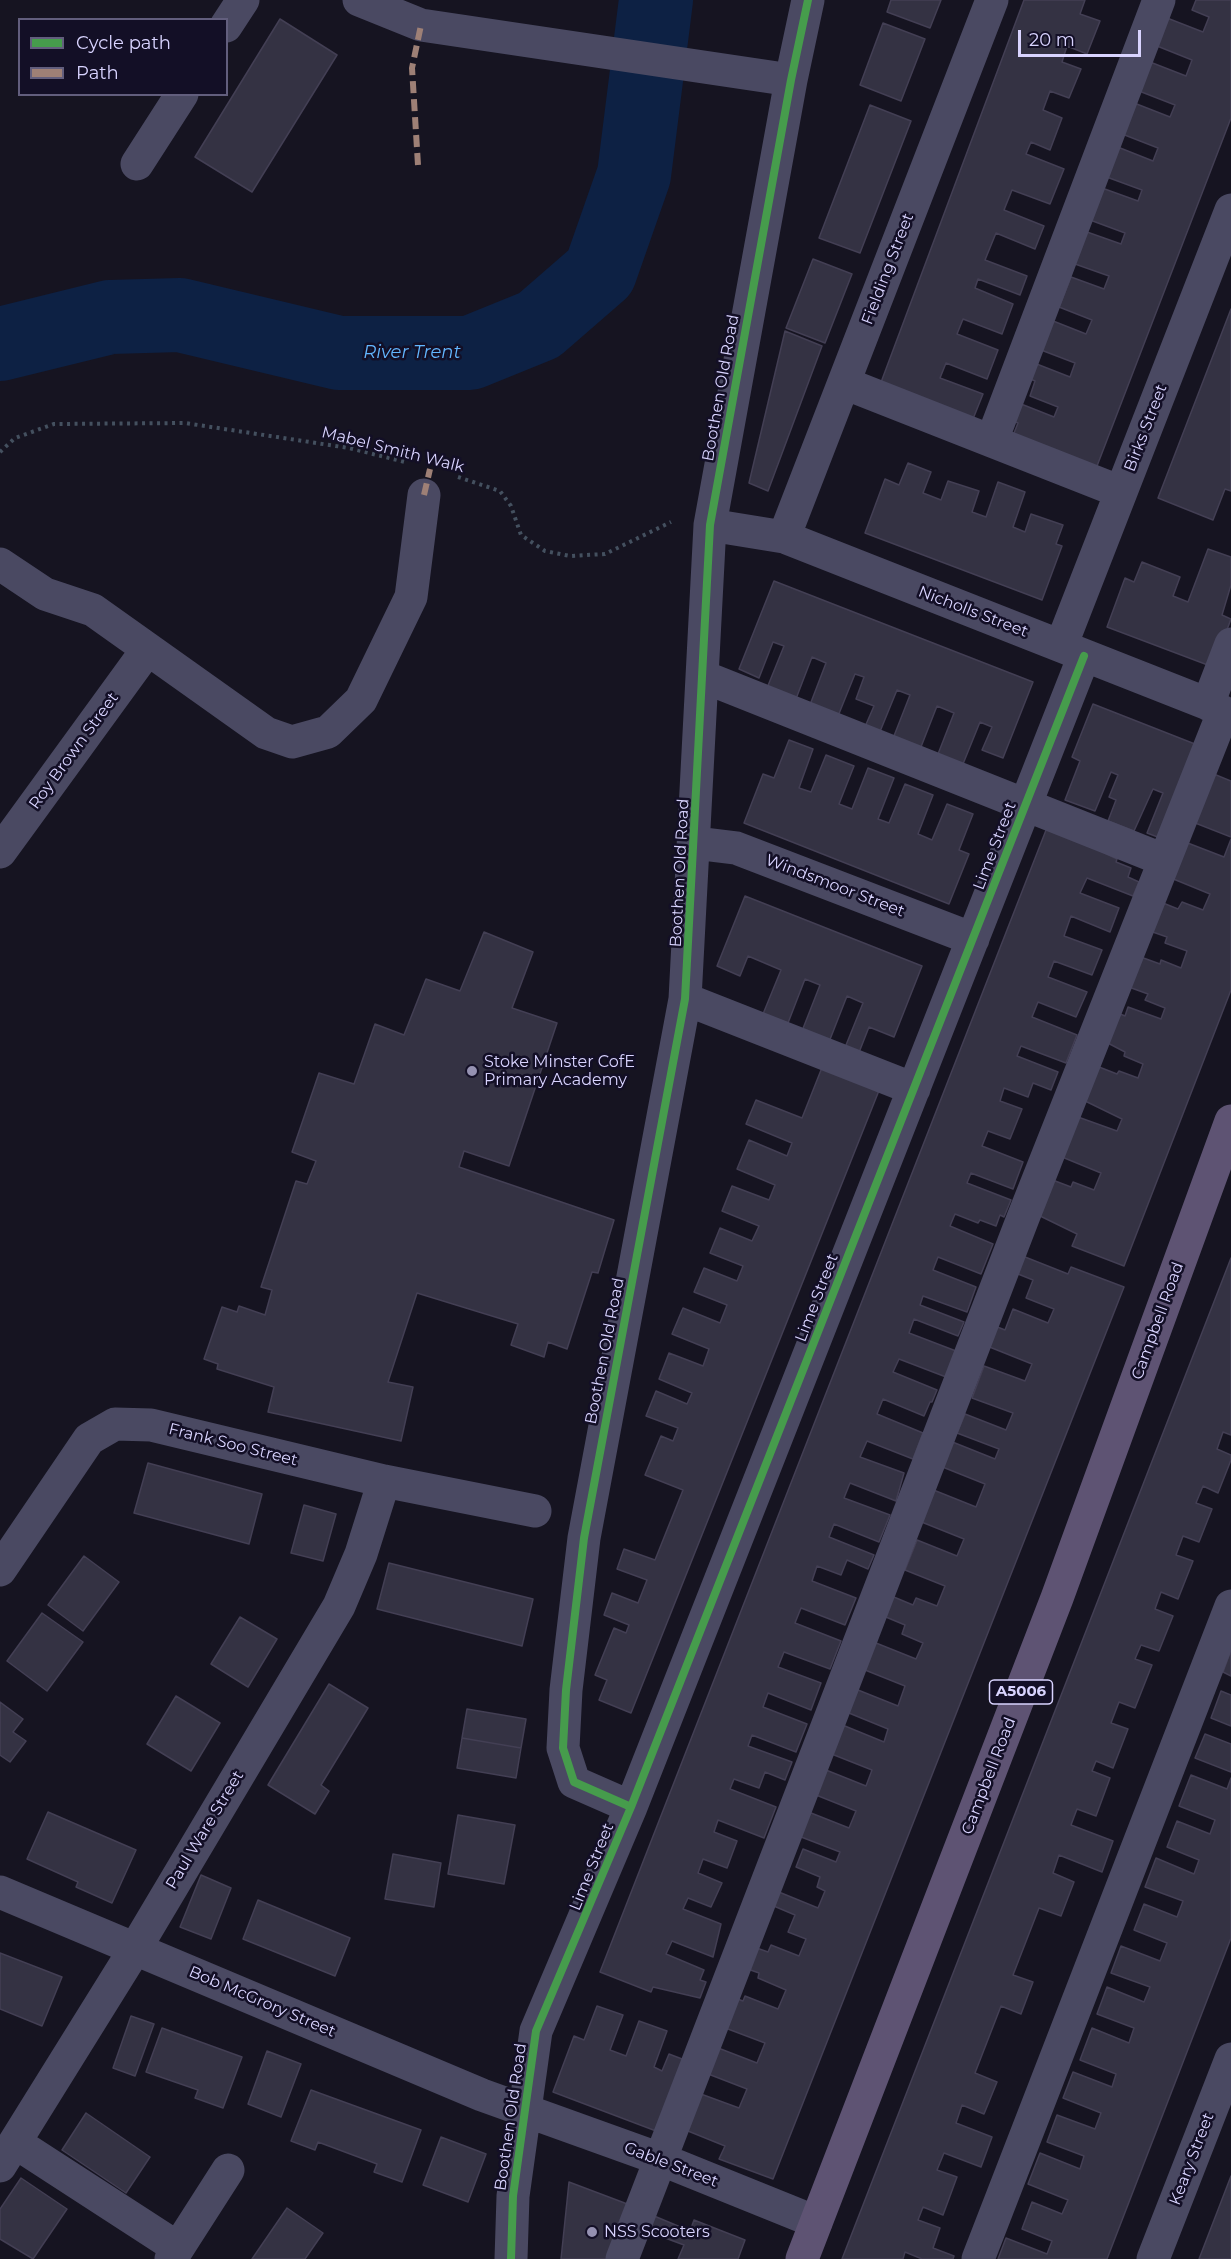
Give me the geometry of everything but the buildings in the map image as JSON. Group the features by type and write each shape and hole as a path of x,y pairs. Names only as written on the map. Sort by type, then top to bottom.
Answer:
{"main road":[{"name":"Campbell Road","path":"802,2259 1057,1598 1231,1121"}],"street":[{"path":"228,23 243,0"},
{"path":"359,0 421,25 791,80"},
{"name":"Boothen Old Road","path":"631,1808 573,1782 563,1748 566,1690 584,1538 685,999 704,677 710,525 791,80 808,0"},
{"name":"Fielding Street","path":"784,537 992,0"},
{"path":"992,440 1159,0"},
{"path":"137,164 181,96"},
{"name":"Birks Street","path":"1073,651 1121,492 1231,210"},
{"path":"844,382 1121,492"},
{"path":"0,564 45,594 93,610 266,733 292,742 328,732 362,700 411,597 424,495"},
{"name":"Nicholls Street","path":"710,525 784,537 1221,711"},
{"path":"622,2259 1018,1229 1221,711 1231,644"},
{"name":"Roy Brown Street","path":"0,852 147,650"},
{"name":"Lime Street","path":"573,1950 1026,804 1073,651"},
{"path":"704,677 1164,860"},
{"name":"Windsmoor Street","path":"695,843 736,848 973,939"},
{"path":"685,999 914,1089"},
{"name":"Frank Soo Street","path":"0,1570 89,1439 115,1424 151,1425 384,1481 535,1510"},
{"name":"Paul Ware Street","path":"8,2154 135,1949 339,1606 361,1554 384,1481"},
{"path":"978,2259 1231,1605"},
{"name":"Bob McGrory Street","path":"0,1892 524,2110"},
{"name":"Boothen Old Road","path":"510,2259 513,2196 536,2031 573,1950"},
{"name":"Keary Street","path":"1153,2259 1231,2059"},
{"name":"Gable Street","path":"524,2110 660,2159 816,2222"},
{"path":"8,2154 175,2254 228,2170"}],"waterway":[{"name":"River Trent","path":"0,344 110,317 180,315 339,353 470,353 539,325 600,272 634,175 656,0"}],"marked path":[{"path":"418,165 412,68 421,25"},
{"path":"424,495 430,469"}],"cycle path":[{"path":"631,1807 574,1782 563,1748 566,1690 584,1538 685,999 710,525 791,80 808,0"},
{"path":"511,2259 513,2196 536,2031 631,1807 1084,656"}],"place":[{"name":"Stoke Minster CofE Primary Academy","path":"472,1071"},
{"name":"NSS Scooters","path":"592,2232"}]}
